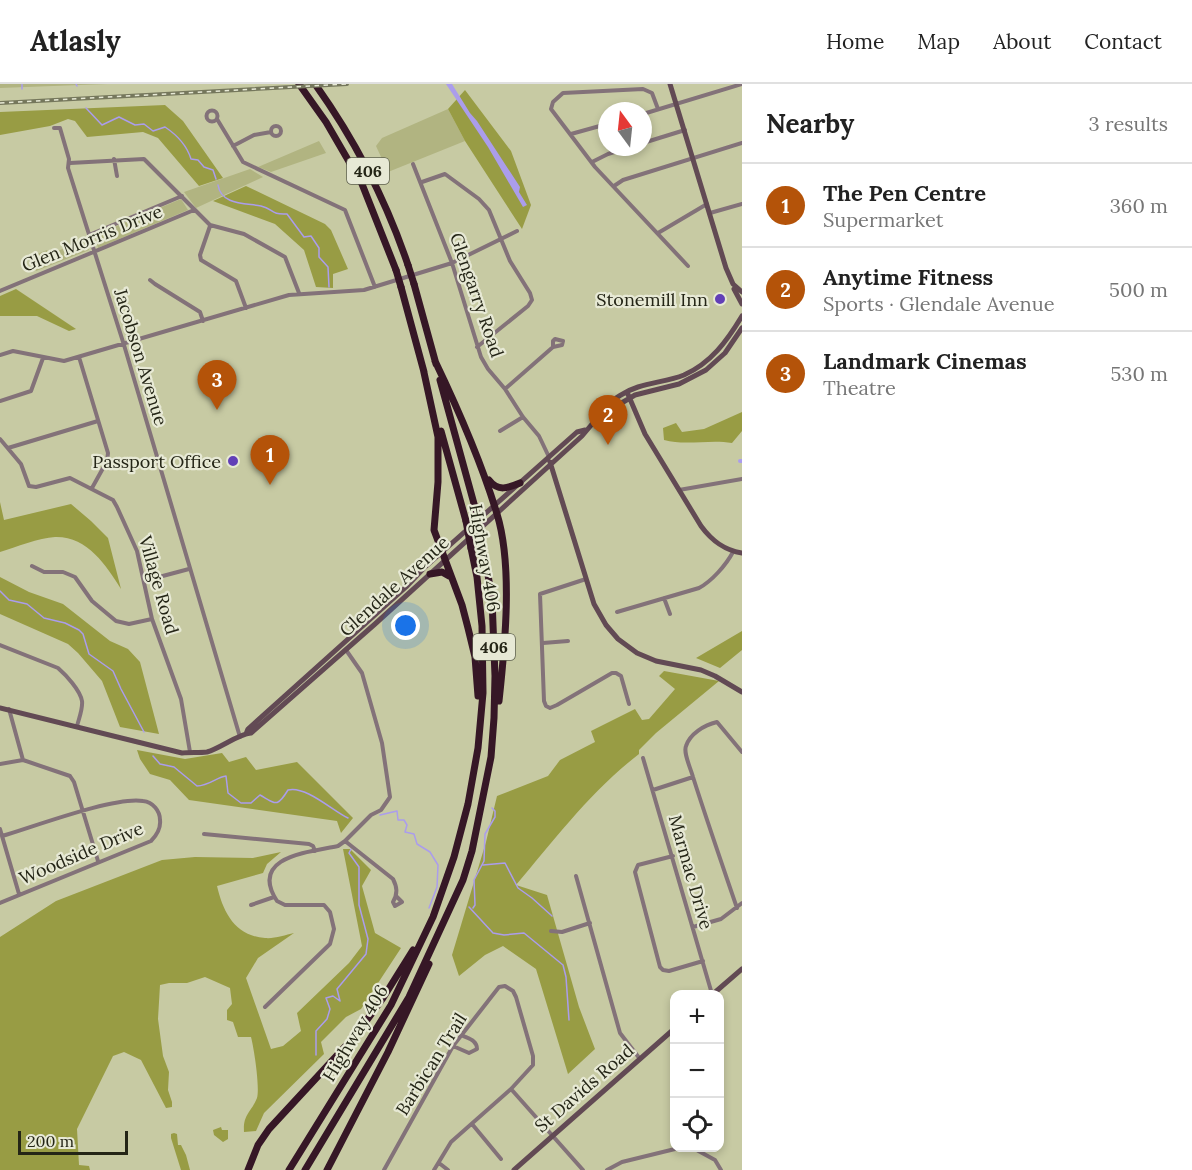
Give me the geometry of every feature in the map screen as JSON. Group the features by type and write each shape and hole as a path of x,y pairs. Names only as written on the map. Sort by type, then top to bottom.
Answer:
{"highway":[{"name":"Highway 406","path":"289,1170 391,1005 433,917 454,857 468,804 478,748 483,693 482,626 477,577 466,521 396,270 362,184 326,122 299,84"},
{"name":"Highway 406","path":"305,1170 409,997 463,880 472,851 491,757 495,708 492,599 482,539 414,284 398,235 358,150 315,84"},
{"path":"435,361 489,481 496,488 505,489 520,483"},
{"path":"423,368 438,437 438,482 434,530 462,605 475,657 478,688 478,748"},
{"path":"481,464 495,510 504,556 506,589 502,675 491,757"},
{"path":"430,574 444,572 452,580"},
{"path":"328,1170 420,985 463,880"},
{"path":"248,1170 258,1145 269,1129 332,1062 372,1014 409,957 440,894"}],"main road":[{"path":"670,84 726,268 742,304"},
{"path":"734,284 742,290"},
{"name":"Glendale Avenue","path":"344,647 550,460 577,432 585,430 598,417 598,412 609,403 676,378 697,367 719,350 741,316"},
{"name":"Glendale Avenue","path":"628,395 679,384 705,370 725,353 742,328"},
{"path":"628,395 645,434 709,537 733,552 742,553"},
{"path":"550,460 586,579 598,614 606,625 626,646 656,661 715,675 742,692"},
{"name":"Glendale Avenue","path":"495,510 520,483 550,460"},
{"name":"Glendale Avenue","path":"0,708 163,750 207,752 243,735 430,574 443,557"},
{"path":"717,990 742,969"},
{"name":"St Davids Road","path":"514,1170 670,1033"}],"street":[{"path":"652,112 742,84"},
{"path":"658,110 652,93 643,89 563,93 553,102 551,109 554,116 592,162 688,266"},
{"path":"217,119 243,162 345,210 375,287"},
{"path":"571,134 598,126"},
{"name":"Jacobson Avenue","path":"54,128 60,128 69,168 124,345 189,569 243,735"},
{"path":"652,140 685,130"},
{"path":"233,146 254,135 271,132"},
{"path":"614,186 623,180 742,143"},
{"path":"592,162 604,156"},
{"path":"114,159 117,176"},
{"path":"69,163 144,159 210,225 244,234 281,253 288,261 299,293"},
{"name":"Glengarry Road","path":"413,164 452,263 477,347 488,369 505,388 538,436 550,460"},
{"path":"422,182 445,174 484,204 489,210 510,261 530,293 532,300 528,306 477,347"},
{"name":"Glen Morris Drive","path":"89,235 182,196"},
{"path":"658,233 707,204"},
{"path":"710,213 742,204"},
{"name":"Glen Morris Drive","path":"0,291 194,210"},
{"path":"210,225 200,255 201,260 236,281 246,308"},
{"path":"0,355 13,351 64,361 299,293 356,292 452,263 517,231"},
{"path":"150,280 200,312 203,321"},
{"path":"505,388 553,347"},
{"path":"0,400 31,391 43,357"},
{"path":"79,357 108,453 107,461 92,488"},
{"path":"500,431 523,417"},
{"path":"8,448 98,421"},
{"name":"Village Road","path":"0,439 21,464 30,486 36,487 70,478 92,488 113,501 117,507 134,541 152,619 181,699 190,752"},
{"path":"679,490 742,479"},
{"path":"617,612 705,585 733,552"},
{"path":"32,566 44,572 63,572 75,577 92,601 116,621 129,624 152,619"},
{"path":"144,581 189,569"},
{"path":"586,579 540,594 544,701 550,708 612,673 618,673 629,704"},
{"path":"664,598 670,614"},
{"path":"543,643 568,641"},
{"path":"0,645 58,668 64,673 81,696 77,726"},
{"path":"265,1007 330,944 334,929 330,912 324,905 285,905 277,901 274,897 271,873 277,863 286,858 338,846 362,823 386,805 390,792 382,743 362,673 344,647"},
{"path":"8,709 23,760"},
{"path":"737,908 686,751 690,736 711,723 717,722 742,752"},
{"name":"Marmac Drive","path":"643,758 711,990"},
{"path":"0,764 23,760 70,776 74,782 98,861"},
{"path":"653,790 693,777"},
{"name":"Woodside Drive","path":"0,903 151,841 160,826 160,818 155,807 146,801 114,803 83,812"},
{"path":"2,836 83,812"},
{"path":"0,829 18,894"},
{"path":"204,834 309,844 315,851"},
{"path":"345,841 393,879 396,896"},
{"path":"673,856 638,865 635,872 660,967 669,971 703,961"},
{"path":"576,876 620,1033 640,1059"},
{"path":"251,905 274,897"},
{"path":"693,927 721,919 742,903"},
{"path":"551,931 562,932 590,923"},
{"name":"Barbican Trail","path":"384,1170 460,1035 499,987 505,986 513,991 533,1056 533,1065 511,1089 451,1142 435,1170"},
{"path":"453,1046 469,1053 477,1050 477,1044 474,1041 460,1035"},
{"path":"511,1089 583,1170"},
{"path":"472,1124 501,1159"},
{"path":"606,1170 622,1162 670,1150"},
{"path":"702,1152 715,1160 720,1170"},
{"path":"439,1163 448,1170"}],"green space":[{"path":"0,84 107,84 0,88"},
{"path":"465,90 511,151 531,205 522,229 465,141 448,109"},
{"path":"165,105 183,121 223,178 199,186 158,138 143,132 87,137 75,121 68,119 50,126 0,135 0,112"},
{"path":"448,109 465,141 388,172 376,146 382,138"},
{"path":"319,141 326,153 271,172 258,167"},
{"path":"250,169 263,177 196,208 184,192"},
{"path":"246,186 325,224 331,230 348,269 333,274 333,288 316,287 304,250 275,224 213,201"},
{"path":"181,199 188,210 98,248 95,235"},
{"path":"85,240 89,250 36,271 30,257 47,250 50,254"},
{"path":"16,289 76,329 69,331 37,316 0,316 0,296"},
{"path":"742,412 742,431 732,443 664,440 663,428 676,423 682,432 704,429"},
{"path":"0,502 4,520 71,504 108,538 121,589 102,562 77,541 55,537 0,552"},
{"path":"0,577 29,592 63,604 110,641 128,649 140,662 159,734 120,727 102,681 78,653 68,644 0,614"},
{"path":"742,631 742,650 720,668 696,658"},
{"path":"664,671 719,681 656,733 639,750 639,754 605,784 574,816 516,885 547,895 579,1007 595,1049 568,1074 536,969 503,946 485,955 459,976 452,955 486,842 497,796 548,776 560,760 595,742 591,731 635,709 642,720 649,719 675,689 659,676"},
{"path":"137,750 185,759 222,753 229,762 246,757 256,770 297,762 353,818 341,833 337,821 189,800 170,780 150,774"},
{"path":"343,849 350,849 371,870 362,886 375,933 401,948 361,1009 346,1017 321,1042 324,1054 264,1113 256,1131 244,1132 246,1117 258,1093 251,1037 238,1037 233,1022 227,1020 227,1010 232,1004 230,988 205,977 187,983 160,985 158,1019 163,1056 169,1072 168,1090 172,1107 166,1108 141,1060 124,1052 113,1056 77,1129 79,1165 89,1166 90,1170 0,1170 0,937 56,901 162,860 195,857 253,858 281,852 267,864 263,873 217,886 227,913 238,928 246,933 268,938 294,933 258,958 246,978 271,1049 283,1046 301,1031 297,1013 349,963 362,946"},
{"path":"221,1127 222,1130 228,1130 228,1139 223,1142 214,1135 213,1130"},
{"path":"171,1134 177,1134 178,1145 181,1145 186,1155 190,1170 181,1170 171,1138"}],"shaded area":[{"path":"446,84 452,84 477,121 520,187 519,192 527,205 523,207 488,147"}],"waterway":[{"path":"22,84 22,89"},
{"path":"86,108 102,125 119,117 135,125 144,124 153,131 165,127 181,141 191,159 198,160 204,167 213,170 216,179"},
{"path":"218,185 220,192 229,200 265,207 278,214 287,214 304,237 311,236 319,248 319,257 328,267 329,287"},
{"path":"0,591 9,600 27,604 44,618 65,623 79,630 83,634 89,654 113,671 144,732"},
{"path":"153,756 160,764 174,767 197,786 226,776 228,793 241,803 251,803 260,795 276,803 288,790 295,789 310,795 348,818"},
{"path":"473,908 475,905 474,880 484,861 485,834 495,817 495,811 492,808"},
{"path":"380,815 397,811 398,820 404,820 407,825 405,832 414,834 417,844 430,852 438,865 437,887 429,908"},
{"path":"316,1055 316,1031 327,1019 330,1009 326,998 333,996 340,1001 337,989 366,954 368,939 359,905 359,867 349,853 351,849"},
{"path":"483,865 505,863 518,888 552,916"},
{"path":"469,907 493,933 504,935 524,933 563,965 569,1020"}],"railway":[{"path":"0,103 347,84"}],"place":[{"name":"Stonemill Inn","path":"720,299"},
{"name":"Landmark Cinemas","path":"217,410"},
{"name":"Anytime Fitness","path":"608,445"},
{"name":"Passport Office","path":"233,461"},
{"name":"The Pen Centre","path":"270,485"}]}
